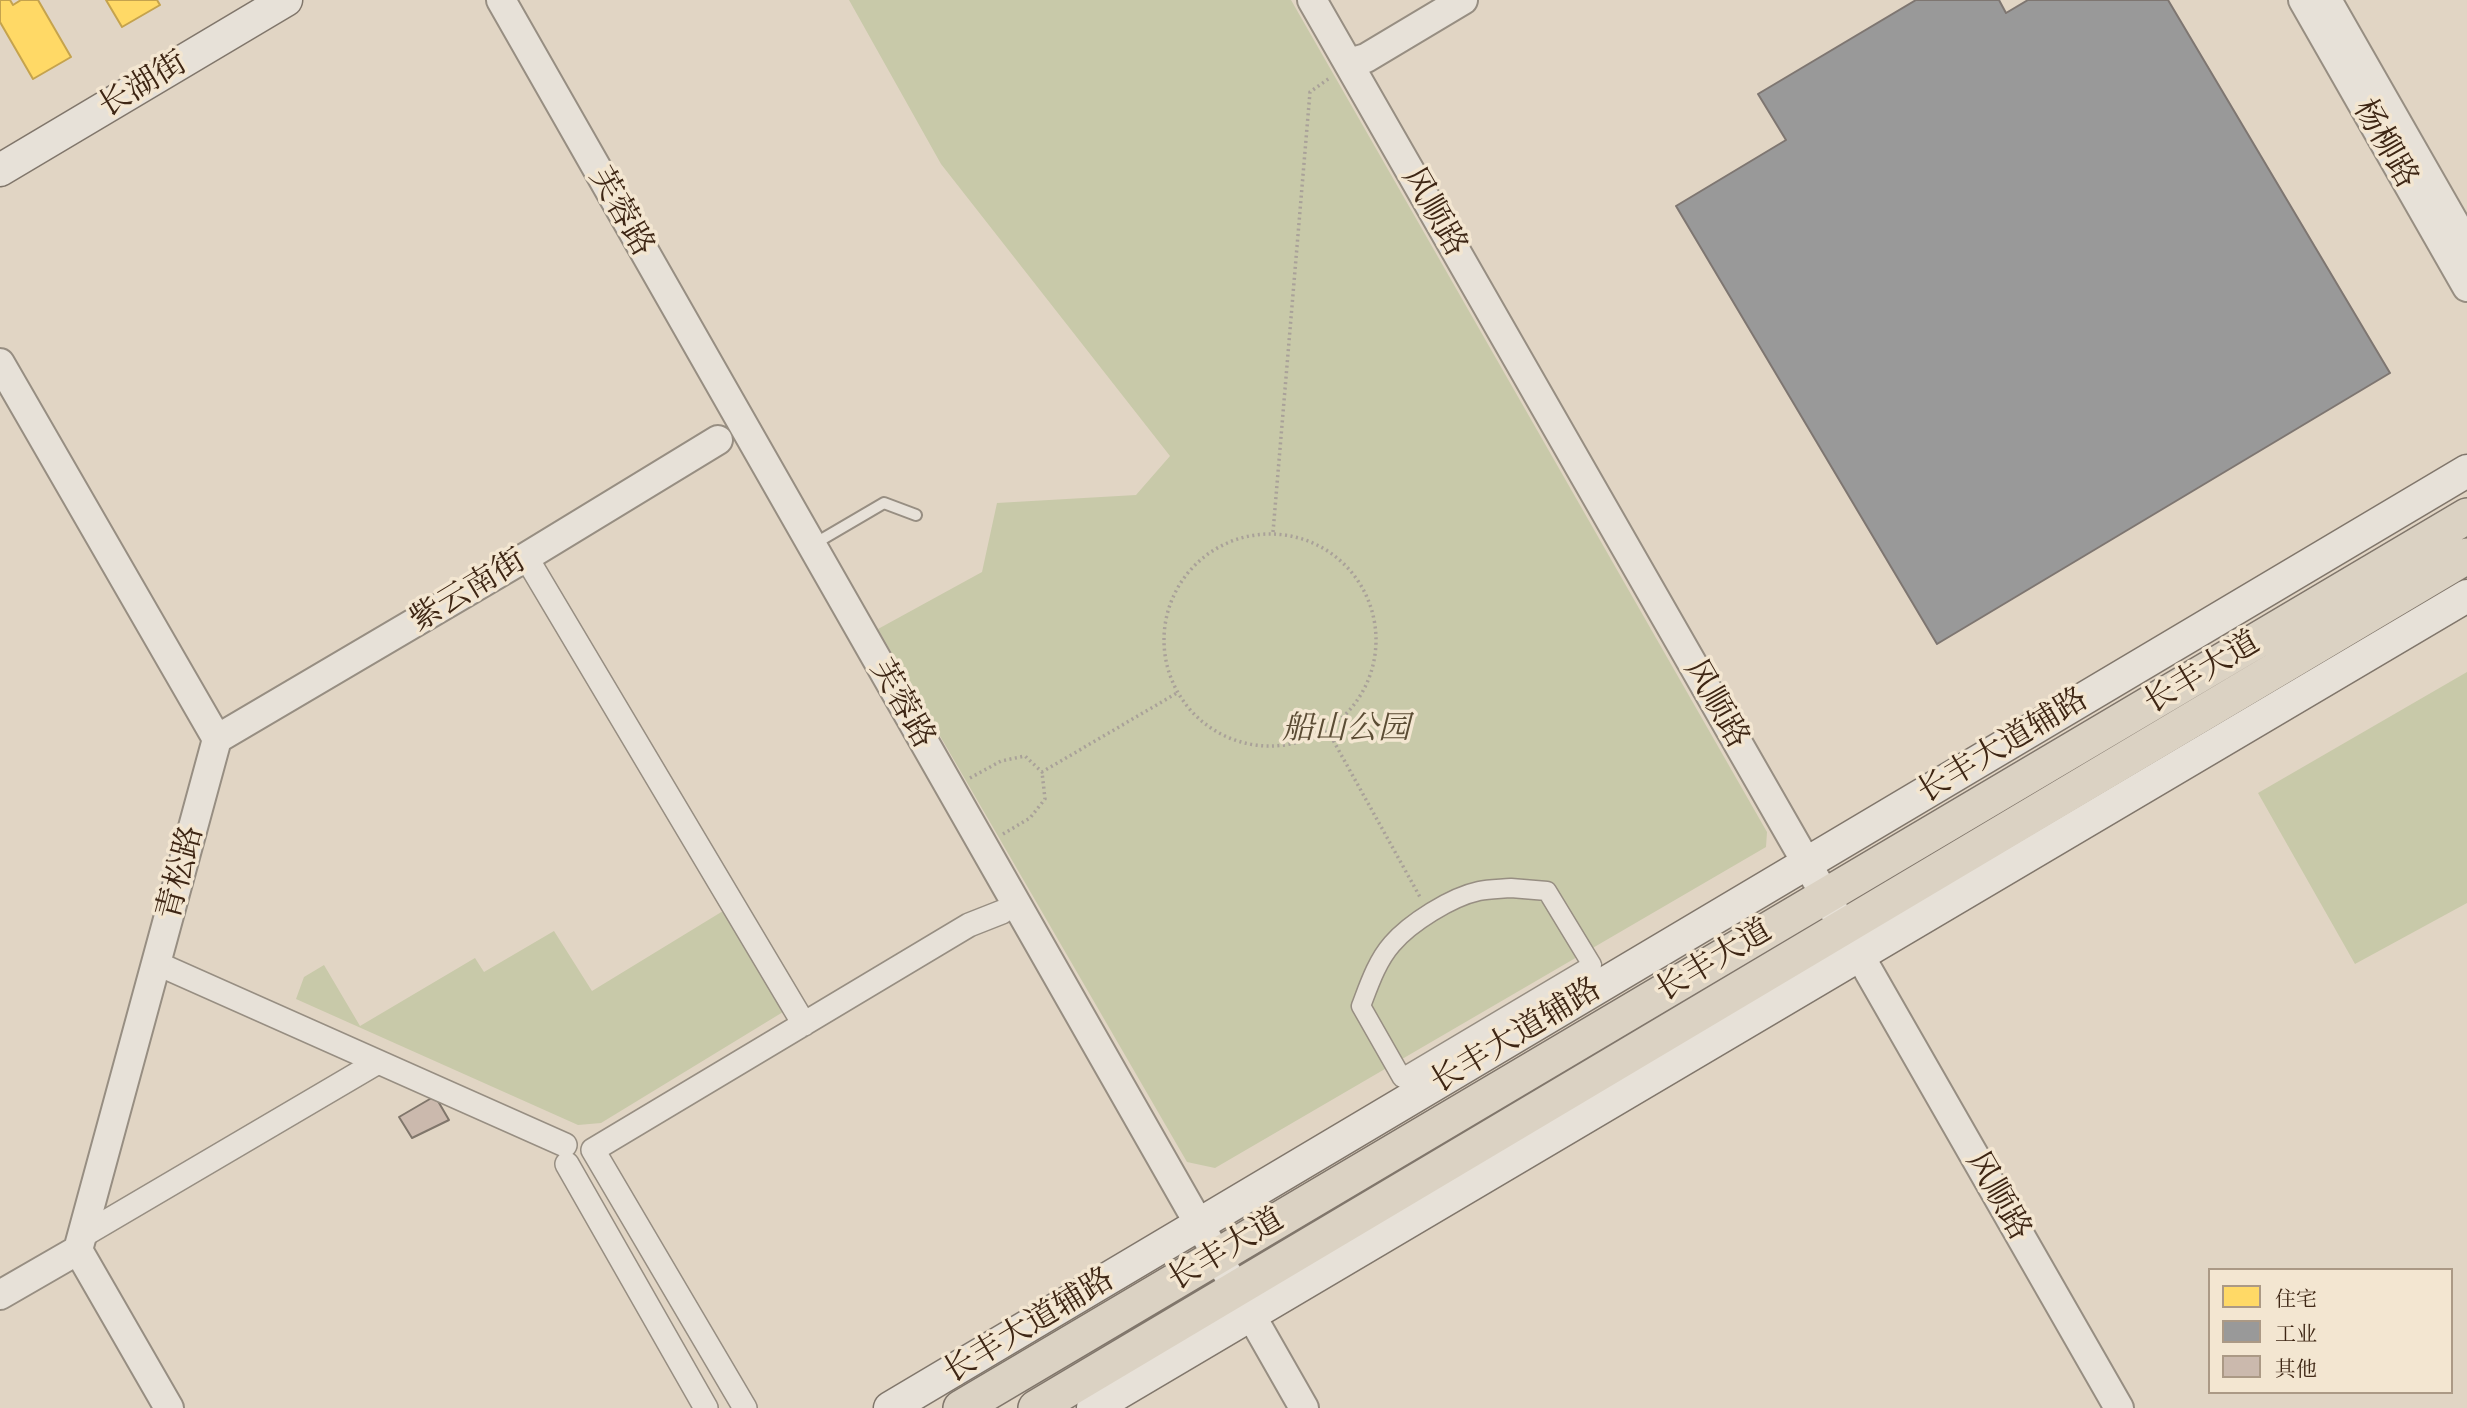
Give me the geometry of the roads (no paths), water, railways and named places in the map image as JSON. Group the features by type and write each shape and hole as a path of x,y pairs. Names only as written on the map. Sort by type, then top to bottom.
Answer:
{"main road":[{"name":"长湖街","path":"0,154 260,0"},
{"name":"长湖街","path":"0,170 286,0"},
{"name":"长丰大道辅路","path":"890,1408 2467,471"},
{"name":"长丰大道","path":"961,1408 2467,516"},
{"name":"长丰大道","path":"1036,1408 1237,1306 1858,937 2467,556"},
{"path":"1858,937 2467,596"},
{"path":"1093,1408 1237,1306"}],"street":[{"name":"芙蓉路","path":"483,0 999,906 1237,1306 1304,1408"},
{"name":"芙蓉路","path":"500,0 951,789 1192,1228"},
{"name":"风顺路","path":"1312,0 1359,57"},
{"name":"风顺路","path":"1333,0 1359,57 1858,937 2119,1408"},
{"path":"1359,57 1446,0"},
{"path":"1359,57 1463,0"},
{"name":"杨柳路","path":"2303,0 2467,287"},
{"name":"杨柳路","path":"2327,0 2467,245"},
{"path":"0,363 218,739"},
{"name":"紫云南街","path":"218,739 718,440"},
{"path":"526,557 804,1024"},
{"name":"青松路","path":"80,1243 218,739"},
{"path":"1511,888 1547,891 1592,965 1402,1078 1361,1006 1374,973 1391,944 1429,914 1477,891 1511,888"},
{"path":"593,1150 999,906"},
{"name":"风顺路","path":"1858,937 2136,1408"},
{"path":"156,963 377,1062 566,1155 575,1169 585,1167 592,1160 593,1150"},
{"path":"0,1295 80,1243 377,1062"},
{"path":"593,1150 745,1408"},
{"path":"566,1155 706,1408"},
{"path":"80,1243 169,1408"},
{"name":"芙蓉路","path":"1237,1306 1286,1408"}],"lane":[{"path":"812,545 884,503 916,515"}],"park label":[{"name":"船山公园","path":"1346,729"}]}
